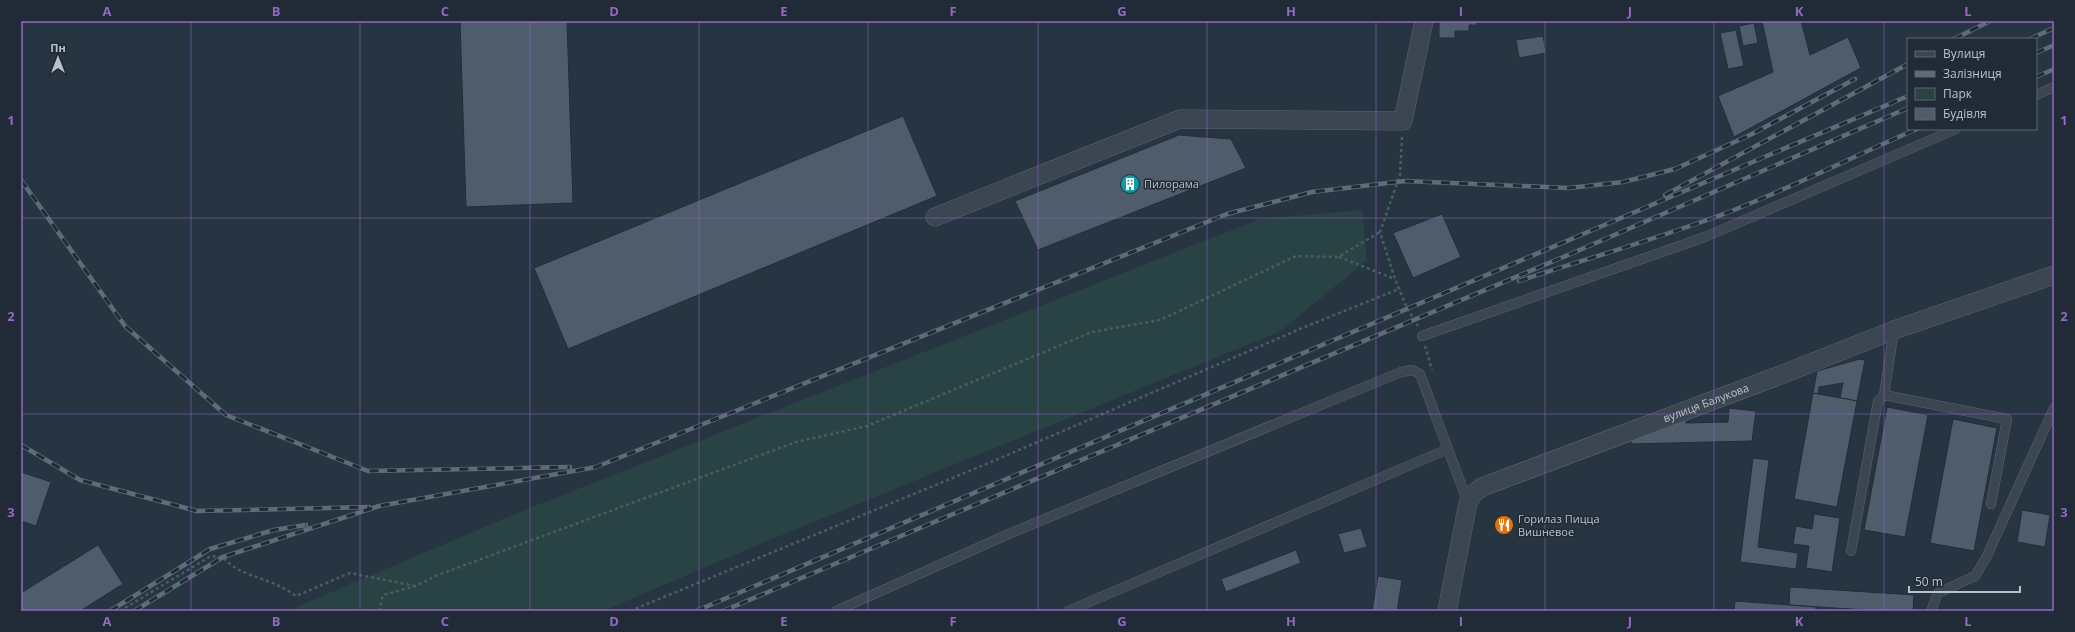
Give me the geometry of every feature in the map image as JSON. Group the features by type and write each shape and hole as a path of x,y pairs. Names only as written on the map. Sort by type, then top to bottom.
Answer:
{"street":[{"path":"935,217 1180,119 1403,121 1424,21"},
{"name":"вулиця Балукова","path":"1448,611 1468,503 1473,494 1482,487 1778,376 1894,330 2054,275"}],"lane":[{"path":"2037,95 2054,87"},
{"path":"1422,336 1705,236 1954,130"},
{"path":"1851,551 1878,402 1884,395 1894,330"},
{"path":"836,611 1011,534 1401,372 1412,370 1420,374 1468,503"},
{"path":"1884,395 2007,419 1991,504"},
{"path":"1932,611 1938,593 1975,576 1986,558 2054,408"},
{"path":"1068,611 1448,448"}],"path":[{"path":"1403,121 1400,176 1380,232 1394,279 1422,336 1432,372"},
{"path":"1338,257 1380,232"},
{"path":"379,611 383,595 416,586 438,575 796,442 868,426 1092,332 1160,320 1296,256 1338,257 1394,279"},
{"path":"630,611 984,465 1299,329 1399,289"},
{"path":"120,611 210,556 223,557 227,562 256,578 283,587 296,596 350,573 416,586"}],"green space":[{"path":"1362,210 1367,260 1281,331 753,547 603,611 287,611 527,509 1260,219"}],"building":[{"path":"460,21 567,21 573,203 466,207"},
{"path":"1477,21 1477,25 1469,25 1469,31 1455,31 1455,38 1439,38 1439,22"},
{"path":"1762,21 1801,21 1810,55 1848,37 1861,68 1734,137 1718,96 1773,72"},
{"path":"1754,23 1758,43 1743,46 1739,26"},
{"path":"1736,30 1744,66 1728,69 1720,33"},
{"path":"1543,36 1546,53 1519,58 1516,40"},
{"path":"903,116 937,196 568,349 534,268"},
{"name":"Пилорама","path":"1179,135 1231,139 1246,168 1038,250 1015,201"},
{"path":"1442,214 1461,257 1413,278 1393,233"},
{"path":"1860,359 1865,360 1857,401 1840,398 1843,383 1819,387 1818,394 1813,393 1817,371"},
{"path":"1813,393 1857,401 1837,507 1794,499"},
{"path":"1887,407 1928,415 1905,537 1864,530"},
{"path":"1729,408 1756,411 1752,441 1631,444 1632,435 1686,416 1686,423 1728,422"},
{"path":"1953,419 1997,428 1974,551 1930,543"},
{"path":"1753,458 1769,460 1758,547 1798,553 1796,569 1740,562"},
{"path":"21,472 51,482 36,526 21,521"},
{"path":"2022,510 2050,515 2045,547 2017,542"},
{"path":"1814,514 1840,518 1832,572 1806,568 1809,546 1793,544 1796,526 1812,529"},
{"path":"1361,528 1367,547 1344,553 1338,534"},
{"path":"98,545 123,584 80,611 21,611 21,593"},
{"path":"1296,550 1301,563 1226,592 1221,579"},
{"path":"1378,576 1402,580 1397,611 1372,611"},
{"path":"1790,587 1914,595 1913,611 1881,611 1789,605"},
{"path":"1735,601 1816,607 1816,611 1734,611"}],"railway":[{"path":"1956,38 1990,21"},
{"path":"2032,38 2054,28"},
{"path":"2037,53 2054,45"},
{"path":"1665,195 1907,65"},
{"path":"2037,77 2054,69"},
{"path":"134,611 223,557 379,506 596,467 1227,214 1312,192 1405,181 1569,188 1623,182 1675,169 1752,134 1855,79"},
{"path":"696,611 1907,96"},
{"path":"723,611 1568,255 1907,108"},
{"path":"1519,281 1651,239 1729,212 1915,130"},
{"path":"21,180 125,326 226,415 368,471 570,467"},
{"path":"21,445 80,480 197,511 369,507"},
{"path":"110,611 210,549 274,530 306,525"}],"place":[{"name":"Пилорама","path":"1130,184"},
{"name":"Горилаз Пицца Вишневое","path":"1504,525"}]}
